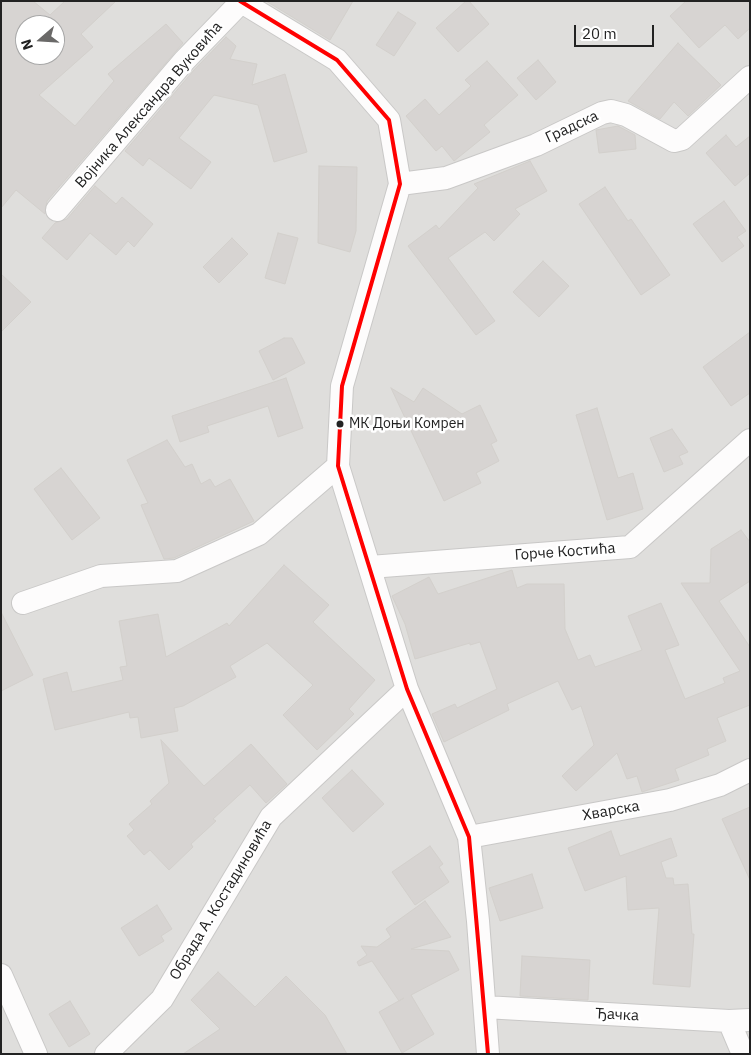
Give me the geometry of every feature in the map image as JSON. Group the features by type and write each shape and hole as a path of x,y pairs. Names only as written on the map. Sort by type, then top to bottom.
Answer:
{"street":[{"path":"241,2 337,60 389,120 400,184 342,386 338,466 407,689 469,837 488,1054"},
{"name":"Војника Александра Вуковића","path":"57,210 184,61 241,2"},
{"name":"Градска","path":"400,184 446,178 536,144 602,113 611,111 626,115 674,141 682,139 750,77"},
{"name":"Горче Костића","path":"370,567 630,547 750,440"},
{"path":"23,603 101,576 177,571 259,534 338,466"},
{"name":"Обрада А. Костадиновића","path":"106,1054 162,998 271,817 407,689"},
{"name":"Хварска","path":"469,837 670,800 720,785 750,770"},
{"path":"1,975 36,1054"},
{"name":"Ђачка","path":"485,1008 739,1021"},
{"path":"739,1021 743,1054"}],"shaded area":[{"path":"1,1 750,1 750,1054 1,1054"}],"building":[{"path":"1,1 33,1 50,15 65,1 116,1 81,34 93,47 39,95 75,126 114,81 108,74 166,24 183,43 47,201 45,214 16,190 1,208"},
{"path":"266,1 353,1 330,40"},
{"path":"466,1 469,1 489,24 458,52 436,28"},
{"path":"686,1 750,1 750,28 738,39 725,25 699,48 670,16"},
{"path":"398,12 416,23 394,56 376,45"},
{"path":"226,37 236,46 230,59 257,64 252,85 285,74 307,152 274,162 258,105 214,95 179,138 211,162 191,189 149,158 143,166 125,151 194,70"},
{"path":"678,43 721,85 688,116 674,102 660,119 628,101"},
{"path":"538,60 556,82 536,100 517,78"},
{"path":"487,61 518,95 484,125 490,132 454,161 442,146 436,151 406,116 425,99 439,115 471,86 465,80"},
{"path":"618,126 635,135 636,149 599,153 596,130"},
{"path":"726,135 736,147 750,136 750,173 735,186 706,153"},
{"path":"530,161 547,191 515,209 520,214 494,241 485,232 448,258 495,321 476,335 408,246 436,225 439,229 478,188 474,184"},
{"path":"319,166 357,167 356,231 350,252 318,243"},
{"path":"95,186 116,204 122,197 153,224 134,247 128,241 116,255 90,233 67,260 42,238 55,223 67,219"},
{"path":"605,187 628,221 631,219 670,275 641,295 579,204"},
{"path":"724,201 746,231 737,237 744,246 722,262 693,224"},
{"path":"278,233 298,238 285,284 265,278"},
{"path":"232,238 248,254 219,283 203,267"},
{"path":"543,261 569,286 539,317 513,292"},
{"path":"1,274 31,302 1,332"},
{"path":"750,332 750,393 731,406 703,367"},
{"path":"284,338 292,338 305,363 273,380 259,351"},
{"path":"286,378 303,428 278,437 268,406 207,426 209,432 180,442 172,416"},
{"path":"391,388 414,402 423,388 462,414 480,405 497,441 491,444 499,461 476,473 481,483 444,501"},
{"path":"597,408 618,478 633,473 643,509 607,520 576,415"},
{"path":"672,429 688,452 679,456 683,464 664,472 650,438"},
{"path":"167,440 185,467 192,464 201,484 210,479 215,487 230,479 254,521 174,558 164,559 141,505 148,503 127,460"},
{"path":"61,468 100,518 72,540 34,489"},
{"path":"741,530 750,542 750,581 719,601 750,647 750,705 717,718 726,741 707,749 709,755 675,769 679,780 642,792 637,776 627,779 617,753 576,791 562,776 594,745 581,706 572,710 558,681 507,704 509,710 444,742 432,714 455,704 457,708 497,689 480,642 470,645 470,643 415,659 405,624 392,596 429,577 438,594 512,570 517,588 527,584 564,584 565,629 578,660 590,655 595,667 642,650 628,616 661,603 679,645 665,650 685,699 725,683 723,678 740,671 681,583 710,583 711,549"},
{"path":"284,565 329,605 313,622 375,680 349,709 354,714 317,750 283,715 313,685 267,643 230,666 236,677 183,706 174,708 178,731 141,738 138,717 130,718 129,712 55,730 43,679 67,672 72,692 123,680 120,667 127,666 119,621 158,614 166,657 227,623 229,626"},
{"path":"1,612 33,675 1,691"},
{"path":"161,740 204,786 251,744 287,784 266,803 250,785 213,819 216,821 191,844 193,847 169,870 150,850 144,855 127,836 134,830 129,824 152,804 150,801 169,783"},
{"path":"352,770 384,804 353,832 322,798"},
{"path":"750,807 750,880 722,819"},
{"path":"611,831 620,856 671,838 677,856 661,862 666,878 673,878 674,885 688,884 692,934 694,934 690,987 653,984 659,908 628,910 626,876 585,891 568,848"},
{"path":"430,846 443,864 439,867 449,882 415,905 392,872"},
{"path":"532,874 543,908 500,921 489,888"},
{"path":"425,901 451,937 411,949 449,951 459,970 411,995 434,1034 402,1053 379,1012 399,1001 372,961 359,966 357,962 367,955 361,946 377,947 391,937 386,929"},
{"path":"157,905 172,929 161,936 164,941 139,956 121,928"},
{"path":"522,956 590,960 588,1000 520,996"},
{"path":"218,972 255,1007 286,976 325,1015 347,1054 183,1054 220,1029 191,1000"},
{"path":"70,1001 90,1034 69,1047 49,1014"}],"transit line":[{"path":"240,1 337,60 389,120 400,184 342,386 338,466 407,689 469,837 488,1054"}],"place":[{"name":"МК Доњи Комрен","path":"340,424"}]}
